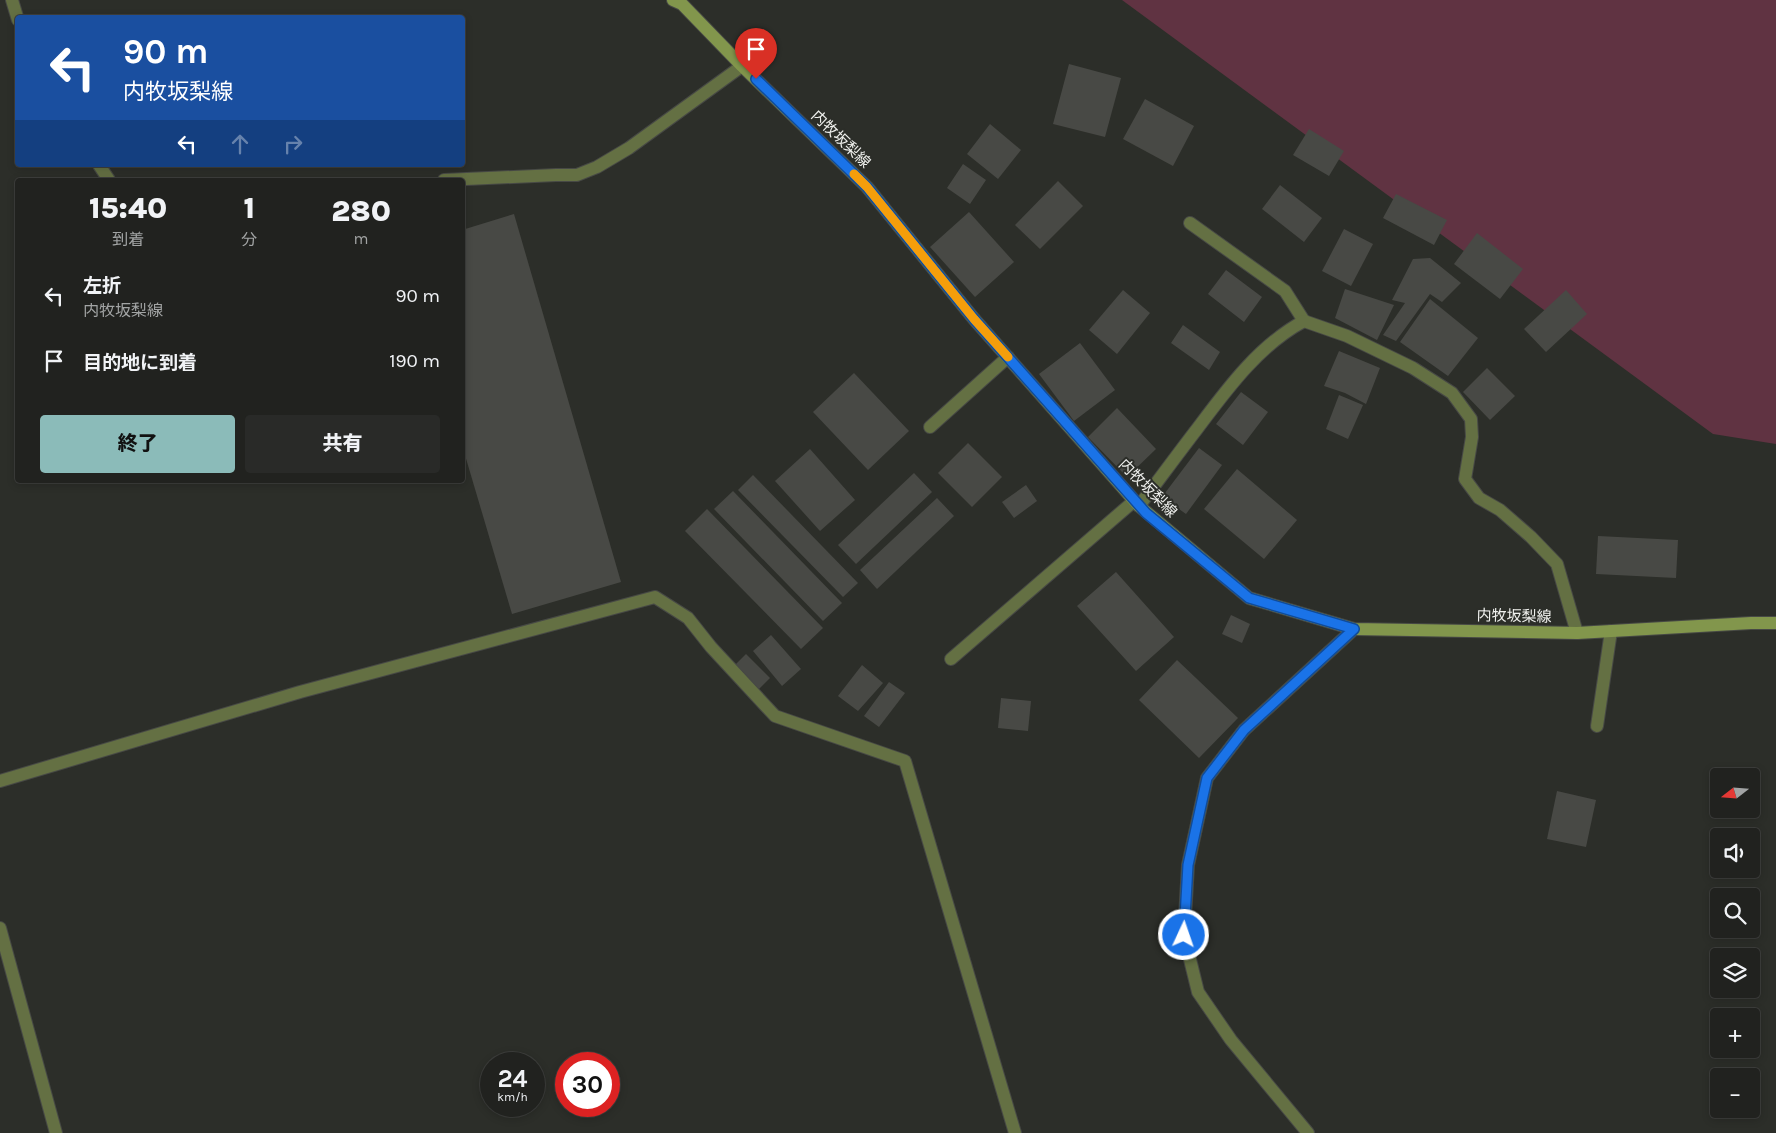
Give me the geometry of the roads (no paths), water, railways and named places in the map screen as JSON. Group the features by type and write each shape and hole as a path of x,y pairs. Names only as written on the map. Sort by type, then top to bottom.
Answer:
{"main road":[{"name":"内牧坂梨線","path":"673,0 682,4 742,66 867,187 974,319 1136,504 1249,598 1354,629 1577,633 1776,623"}],"street":[{"path":"12,0 16,15"},
{"path":"454,178 556,174 577,175 597,167 629,148 742,66"},
{"path":"100,167 108,178"},
{"path":"1190,224 1285,291 1304,320 1348,336 1413,368 1452,393 1472,419 1472,437 1465,479 1479,498 1500,510 1531,537 1557,564 1577,633"},
{"path":"951,659 1136,504 1221,398 1257,357 1292,327 1304,320"},
{"path":"930,427 1008,357"},
{"path":"0,781 300,692 655,597 688,618 775,716 905,761 1015,1133"},
{"path":"1308,1133 1231,1040 1198,992 1184,935 1188,865 1207,778 1244,730 1354,629"},
{"path":"1597,726 1611,631"},
{"path":"0,928 56,1133"}]}
